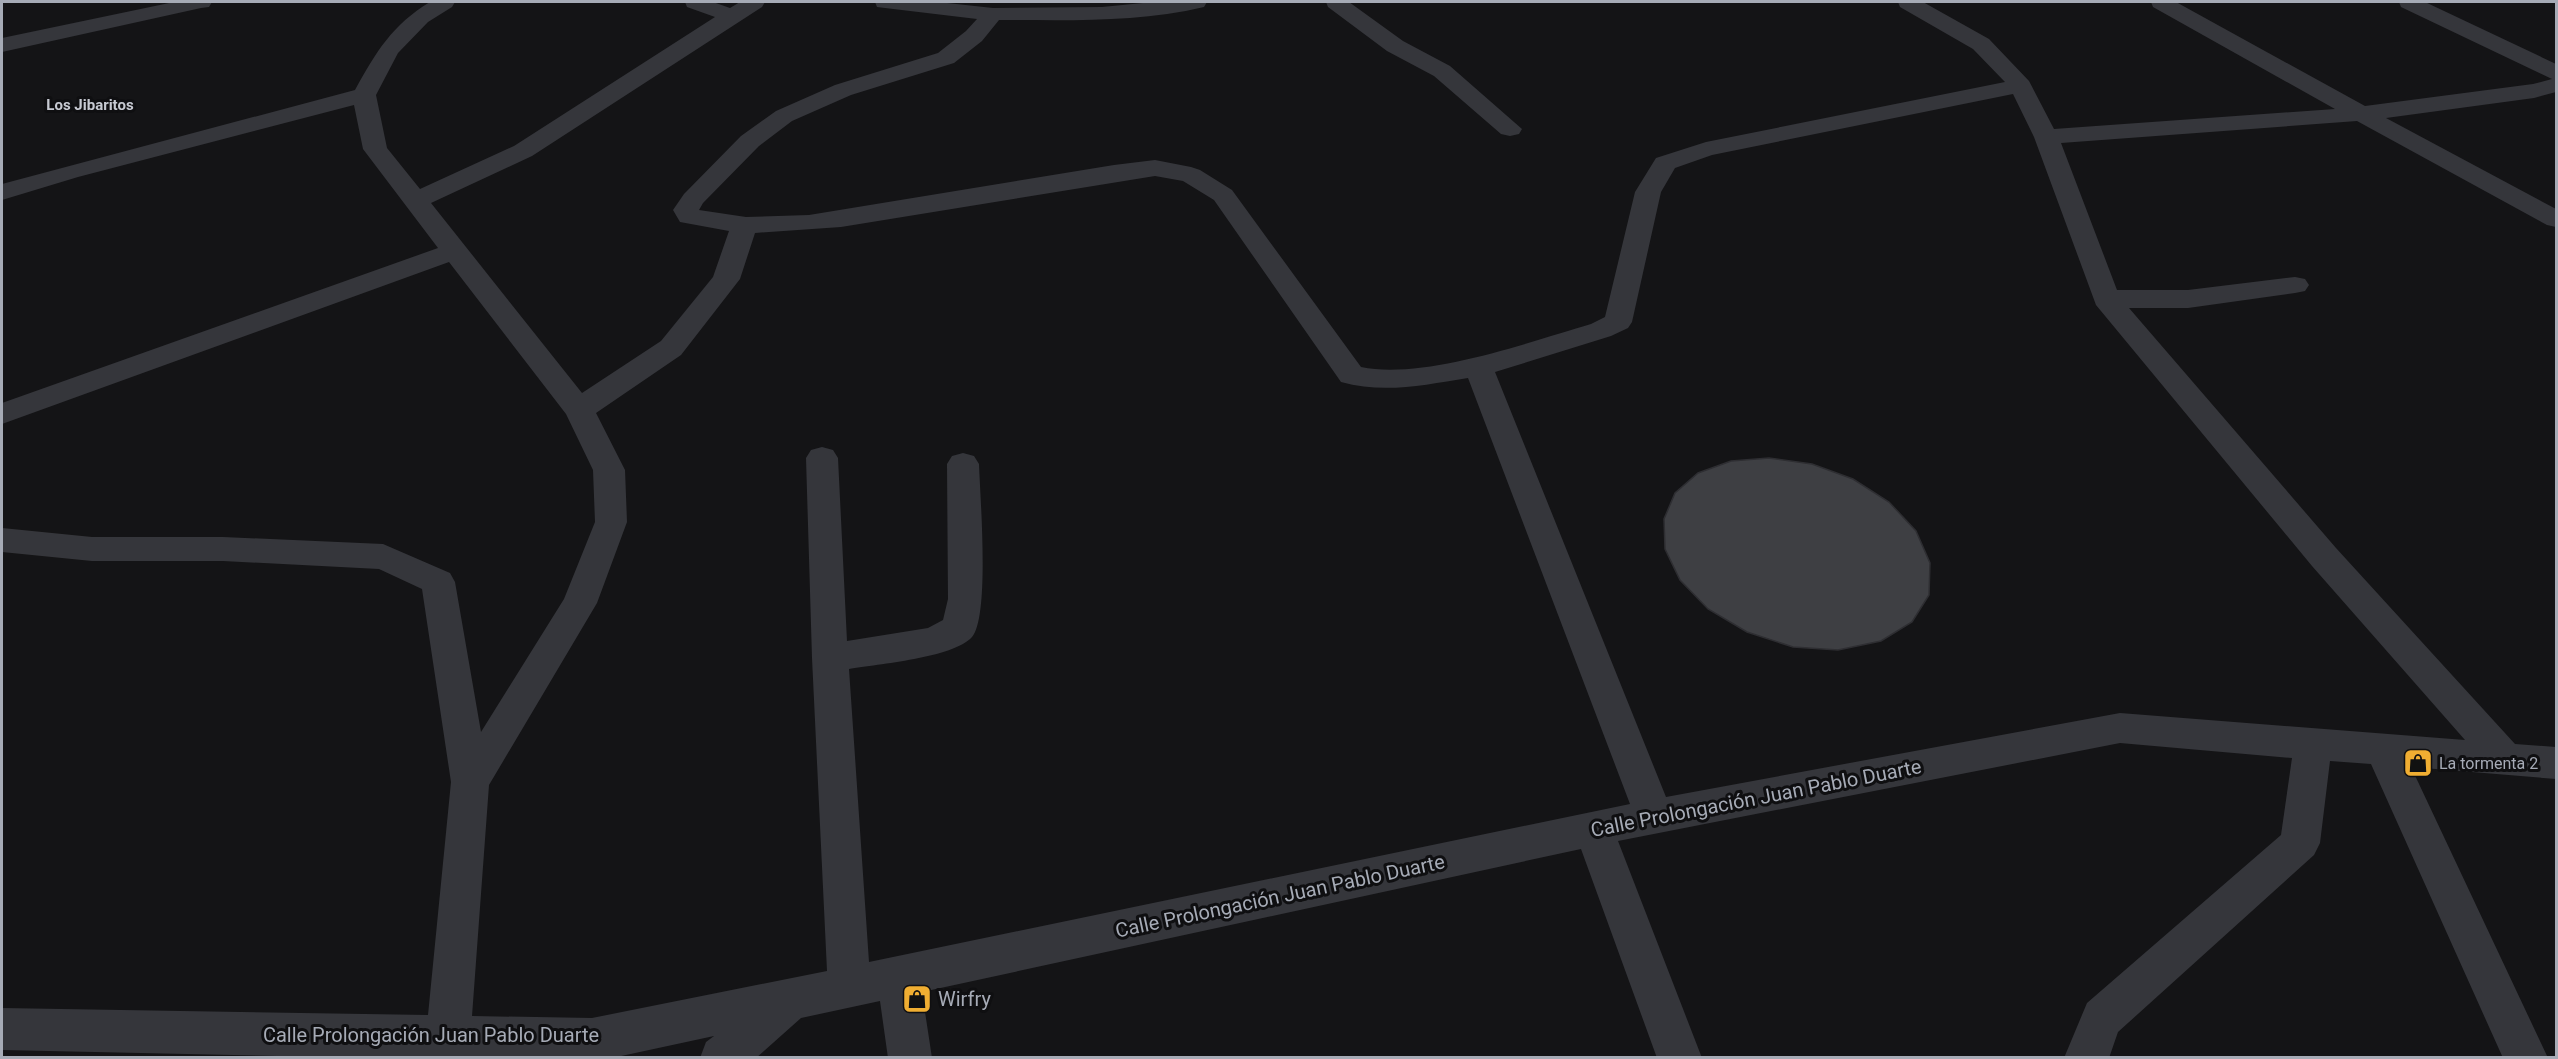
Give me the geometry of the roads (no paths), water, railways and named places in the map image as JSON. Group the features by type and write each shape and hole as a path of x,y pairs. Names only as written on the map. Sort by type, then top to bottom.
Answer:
{"street":[{"path":"2,45 201,2"},
{"path":"444,2 420,17 388,50 364,95 375,149 579,410 609,470 611,522 580,603 470,782"},
{"path":"695,2 731,15"},
{"path":"415,201 524,151 754,2"},
{"path":"885,2 982,9 1102,13 1196,2"},
{"path":"1336,2 1395,46 1442,70 1510,129"},
{"path":"1908,2 1980,44 2021,86 2046,137 2106,299 2324,557 2505,759"},
{"path":"2161,2 2360,114 2556,219"},
{"path":"2409,2 2556,73"},
{"path":"982,9 974,36 946,58 843,90 784,116 750,141 693,199 686,210 689,216 744,225 813,222 1155,168 1191,175 1223,195 1351,375 1367,380 1388,379 1478,367 1601,330 1618,322 1648,192 1665,163 1706,149 2021,86"},
{"path":"2046,137 2360,114 2534,91 2556,85"},
{"path":"2,192 69,172 364,95"},
{"path":"579,410 671,348 726,279 744,225"},
{"path":"2,414 454,251"},
{"path":"2106,299 2188,299 2295,285"},
{"path":"1478,367 1654,816"},
{"path":"822,458 830,658 849,987"},
{"path":"830,658 935,641 959,628 965,599 963,464"},
{"path":"2,540 92,549 223,549 383,557 438,582 470,782 448,1038"},
{"name":"Calle Prolongación Juan Pablo Duarte","path":"2,1029 448,1038 578,1049 849,987 1654,816 2120,728 2556,763"},
{"path":"2086,1058 2102,1018 2300,843 2313,744"},
{"path":"2383,749 2526,1058"},
{"path":"1593,829 1680,1058"},
{"path":"898,977 910,1058"},
{"path":"722,1058 790,1000"}],"place":[{"name":"La tormenta 2","path":"2418,763"},
{"name":"Wirfry","path":"917,999"}],"district":[{"name":"Los Jibaritos","path":"90,105"}]}
